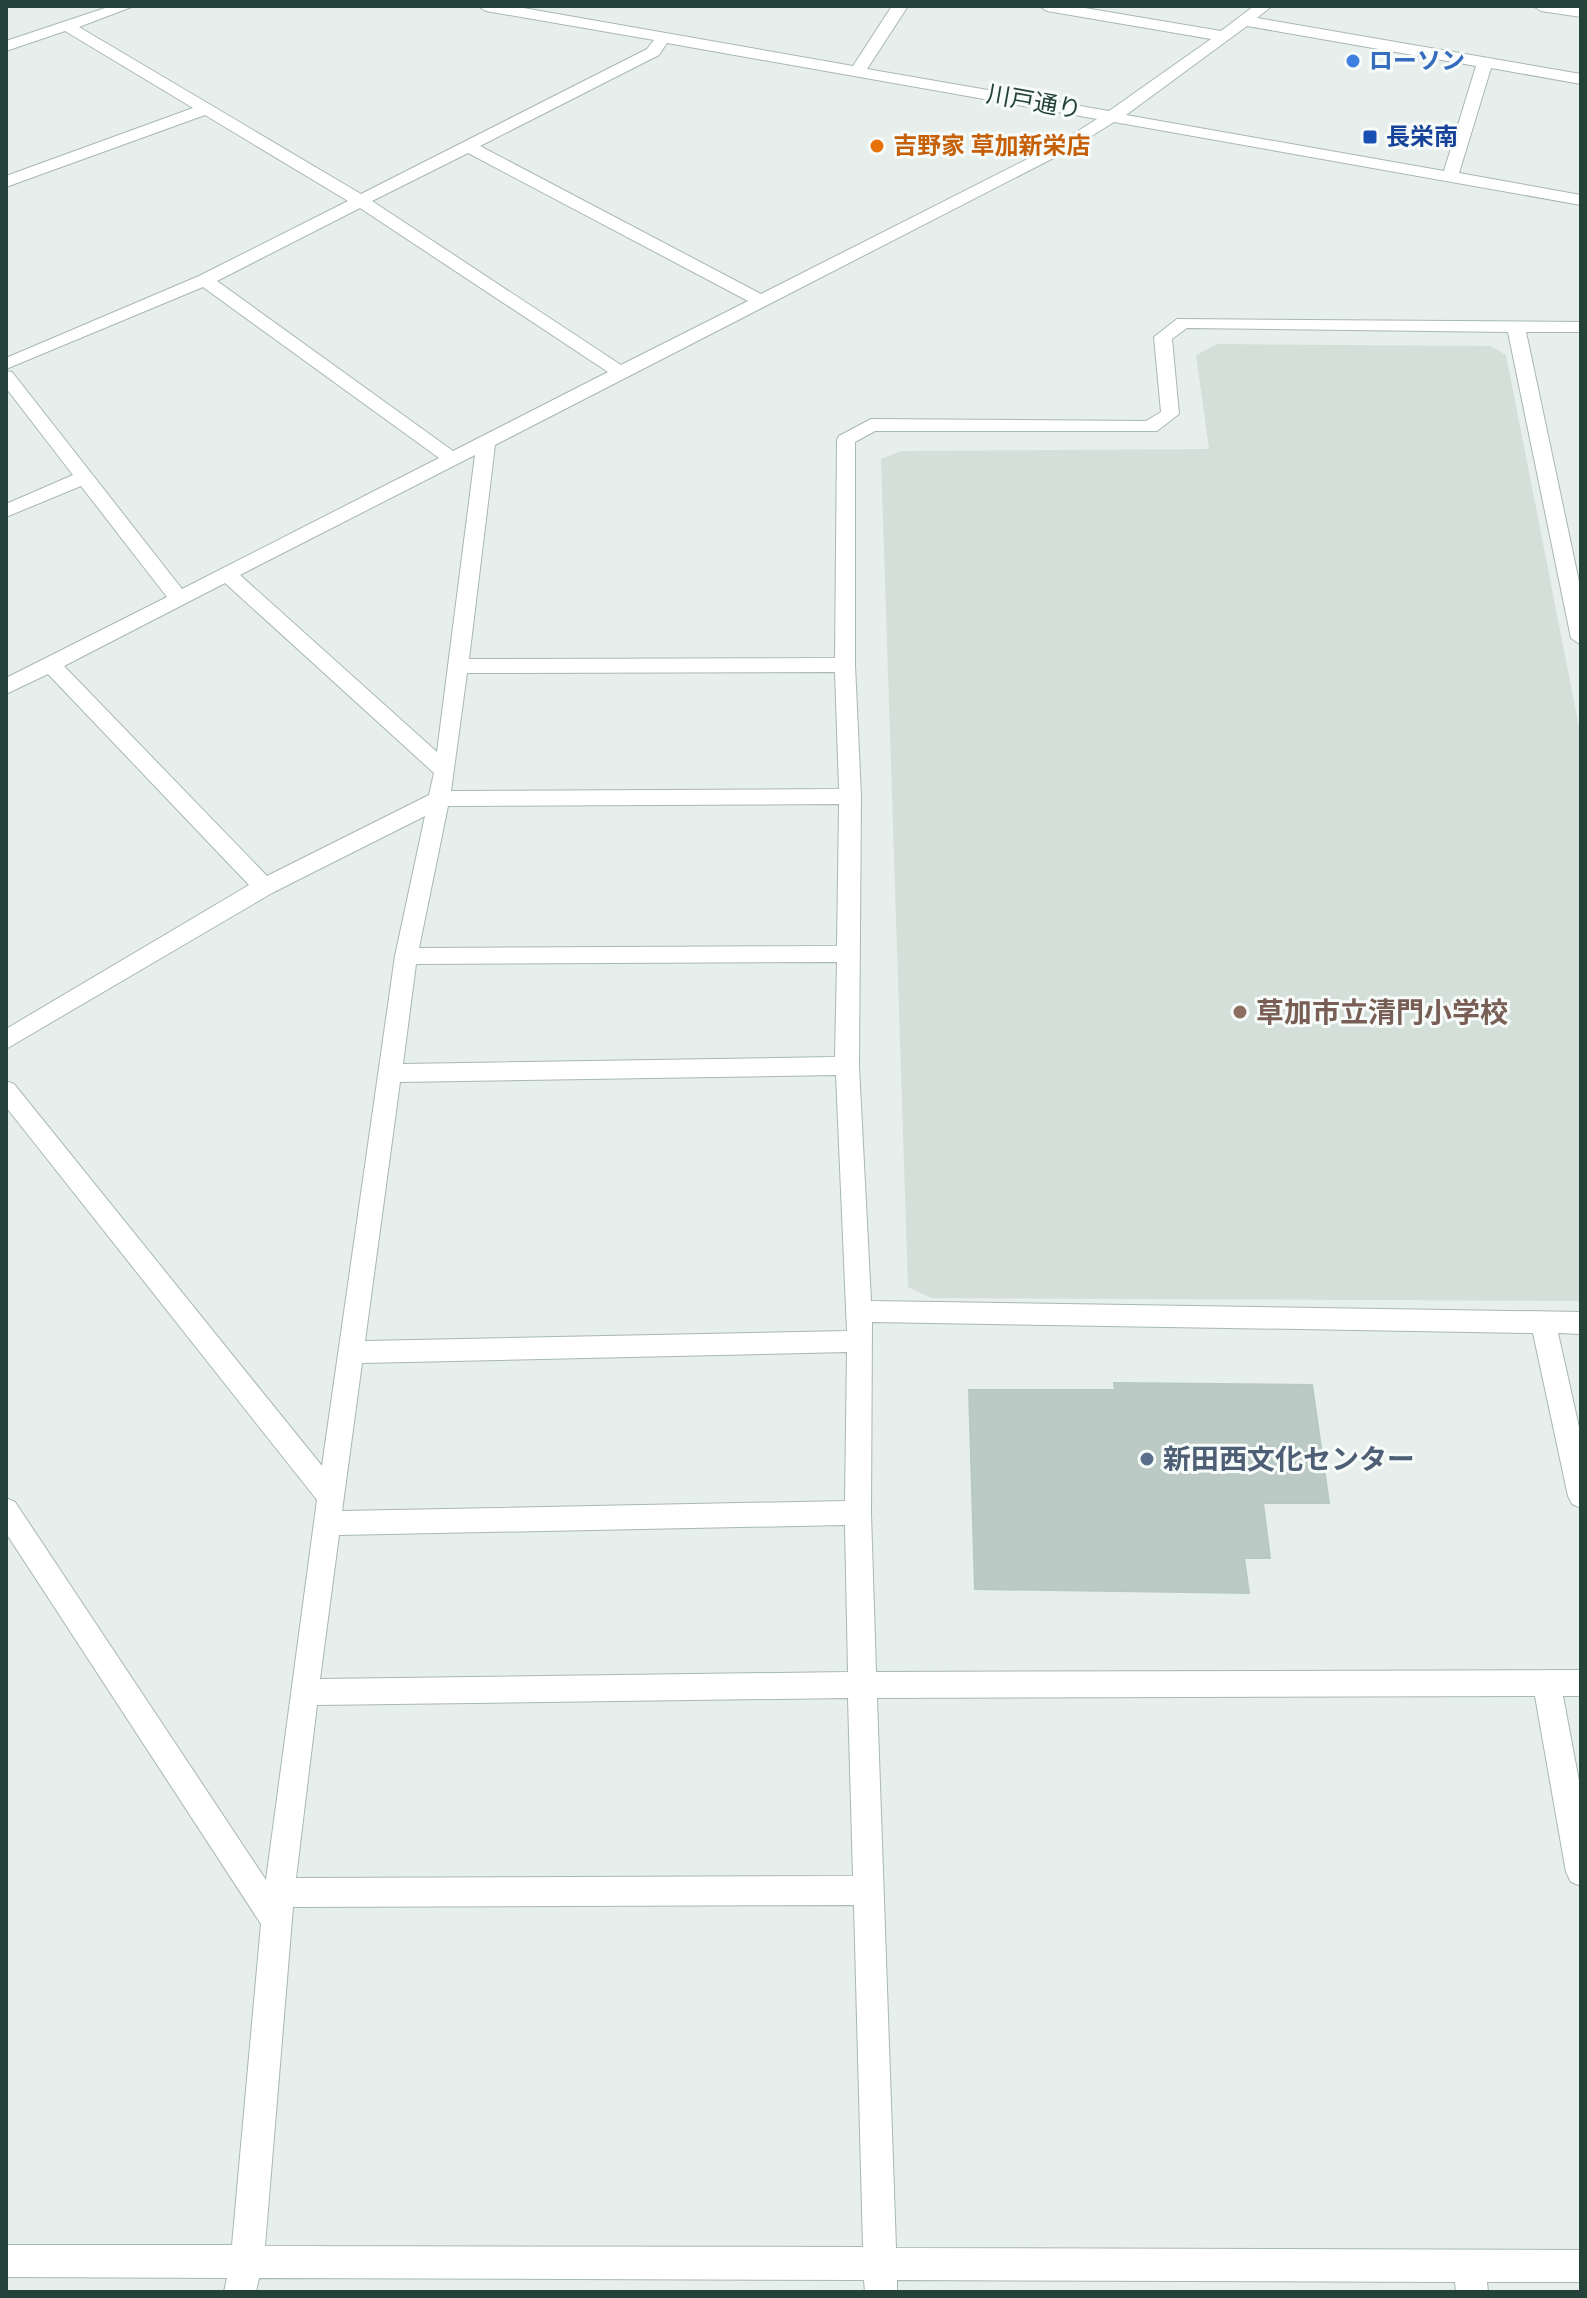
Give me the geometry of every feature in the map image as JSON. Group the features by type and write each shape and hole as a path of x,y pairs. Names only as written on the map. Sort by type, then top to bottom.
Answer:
{"street":[{"path":"6,46 126,6"},
{"path":"857,72 900,6"},
{"path":"1047,6 1220,36"},
{"path":"6,687 1065,146 1114,116 1264,6"},
{"path":"1541,6 1581,12"},
{"name":"川戸通り","path":"498,7 1581,200"},
{"path":"1245,21 1581,79"},
{"path":"67,26 362,202 621,373"},
{"path":"6,364 205,280 653,52 663,38"},
{"path":"1450,177 1485,63"},
{"path":"6,182 206,109"},
{"path":"469,147 761,301"},
{"path":"205,280 452,459"},
{"path":"881,2277 858,1513 860,1341 847,1066 850,796 845,665 846,440 871,425 1150,427 1170,414 1163,337 1183,323 1581,327"},
{"path":"1516,327 1580,629"},
{"path":"6,376 180,600"},
{"path":"243,2276 278,1907 304,1692 406,956 445,771 486,442"},
{"path":"6,511 83,478"},
{"path":"228,575 445,771"},
{"path":"50,664 264,887"},
{"path":"458,666 845,665"},
{"path":"6,1040 264,887 440,799 850,796"},
{"path":"406,956 850,954"},
{"path":"389,1073 847,1066"},
{"path":"6,1090 331,1512"},
{"path":"859,1311 1581,1323"},
{"path":"1543,1322 1581,1496"},
{"path":"353,1352 860,1341"},
{"path":"6,1510 278,1907"},
{"path":"331,1512 858,1513"},
{"path":"304,1692 862,1685 1581,1683"},
{"path":"1547,1684 1581,1872"},
{"path":"278,1907 867,1890"},
{"path":"6,2261 243,2276 1471,2278 1581,2266"}],"shaded area":[{"name":"草加市立清門小学校","path":"1217,344 1490,346 1506,355 1581,737 1581,1301 931,1298 908,1287 881,459 901,451 1209,449 1196,355"}],"building":[{"name":"新田西文化センター","path":"1114,1383 1312,1385 1329,1503 1263,1503 1270,1558 1244,1558 1249,1593 975,1589 969,1390 1115,1390"}],"place":[{"name":"ローソン","path":"1353,61"},
{"name":"長栄南","path":"1370,137"},
{"name":"吉野家 草加新栄店","path":"877,146"},
{"name":"草加市立清門小学校","path":"1240,1012"},
{"name":"新田西文化センター","path":"1147,1459"}]}
